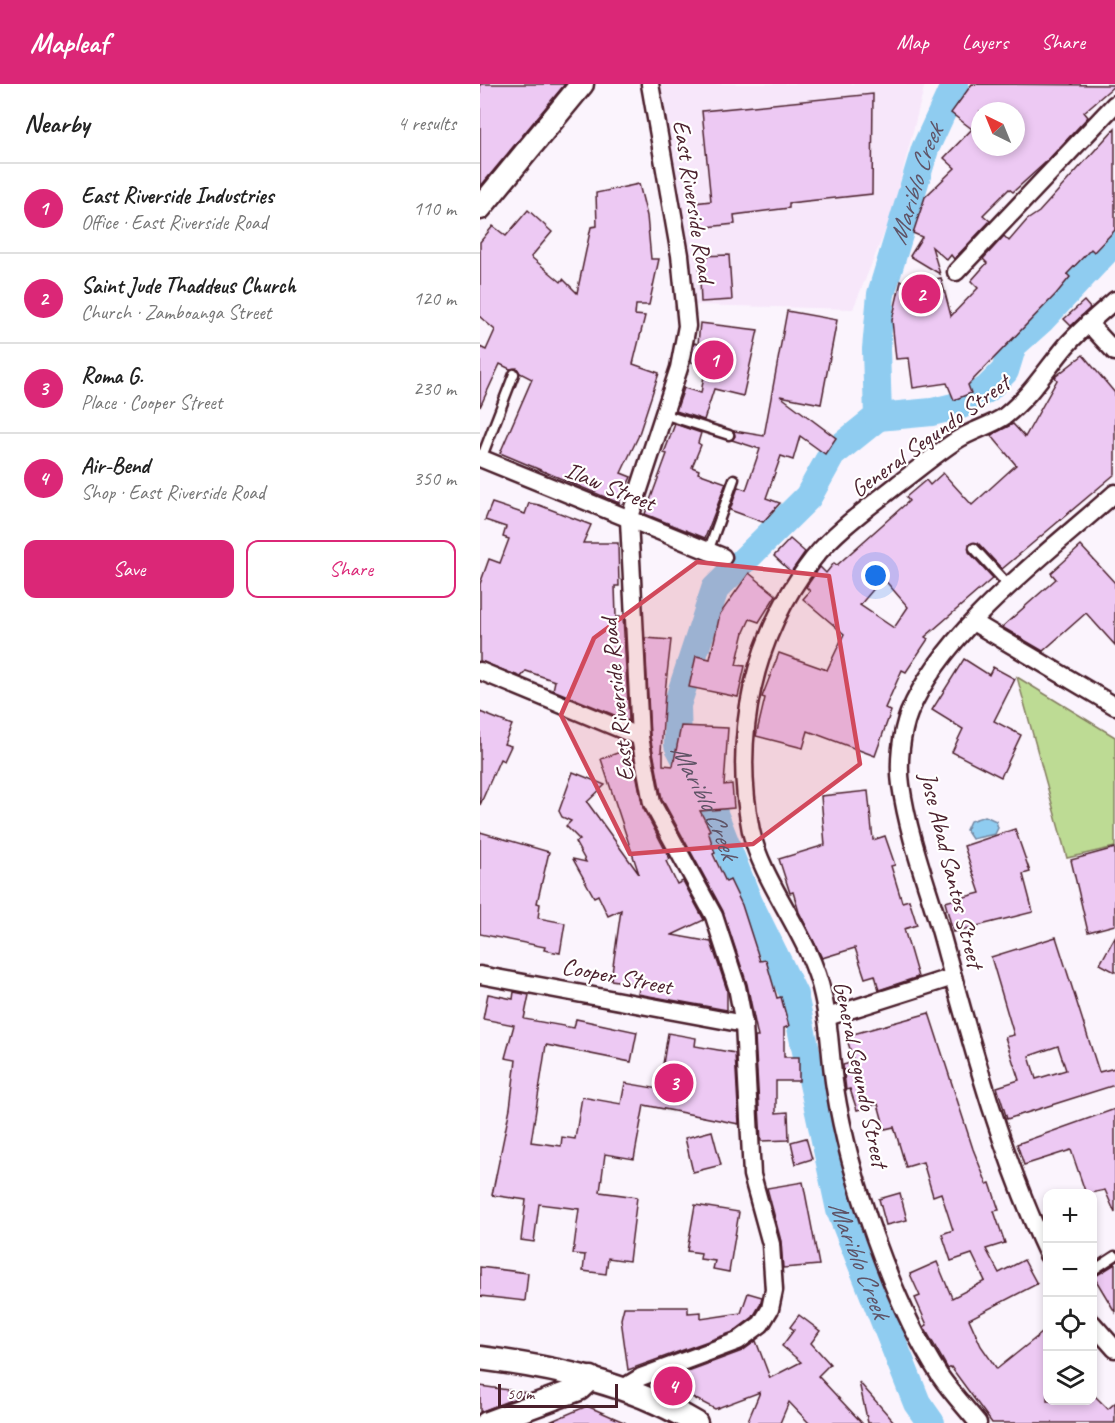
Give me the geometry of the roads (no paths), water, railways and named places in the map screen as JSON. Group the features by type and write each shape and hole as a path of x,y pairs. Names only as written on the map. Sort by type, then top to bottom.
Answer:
{"main road":[{"path":"480,208 582,84"},
{"path":"480,1358 591,1378 623,1388 696,1423"},
{"path":"487,1423 579,1389 591,1378"}],"street":[{"name":"East Riverside Road","path":"623,1388 641,1377 738,1341 760,1324 770,1310 774,1290 771,1244 752,1175 744,1024 737,987 714,916 652,803 640,737 628,520 684,347 687,306 650,84"},
{"path":"956,272 1115,104"},
{"name":"General Segundo Street","path":"978,1423 940,1376 899,1301 846,1143 835,1089 823,991 806,948 758,852 752,833 745,775 744,743 747,707 757,664 794,588 822,550 861,514 958,439 1001,419 1022,401 1088,323 1115,300"},
{"path":"1088,323 1115,352"},
{"name":"Ilaw Street","path":"480,458 628,520 716,553"},
{"name":"Jose Abad Santos Street","path":"1043,1246 1016,1182 953,977 901,784 902,747 909,714 926,682 973,622 1009,587 1115,494"},
{"path":"973,622 1115,706"},
{"path":"480,671 640,737"},
{"name":"Cooper Street","path":"480,975 744,1024"},
{"path":"827,1017 953,977"},
{"path":"1097,1329 1115,1349"}],"lane":[{"path":"480,458 514,374"},
{"path":"663,414 729,435"},
{"path":"716,553 734,479"},
{"path":"974,548 1009,587"},
{"path":"1097,1268 1115,1256"}],"water":[{"path":"985,816 996,821 998,828 995,834 972,839 966,830 970,821"}],"waterway":[{"name":"Mariblo Creek","path":"878,417 876,349 881,294 925,149 955,84"},
{"path":"878,417 932,412 961,405 987,389 1005,371 1013,345 1042,319 1115,241"},
{"name":"Mariblo Creek","path":"878,417 832,454 808,497 715,589 677,705 678,745 713,811 749,903 794,995 840,1210 917,1403 931,1423"}],"place":[{"name":"Saint Jude Thaddeus Church","path":"921,294"},
{"name":"East Riverside Industries","path":"714,360"},
{"name":"Roma G.","path":"674,1083"},
{"name":"Air-Bend","path":"673,1386"}]}
